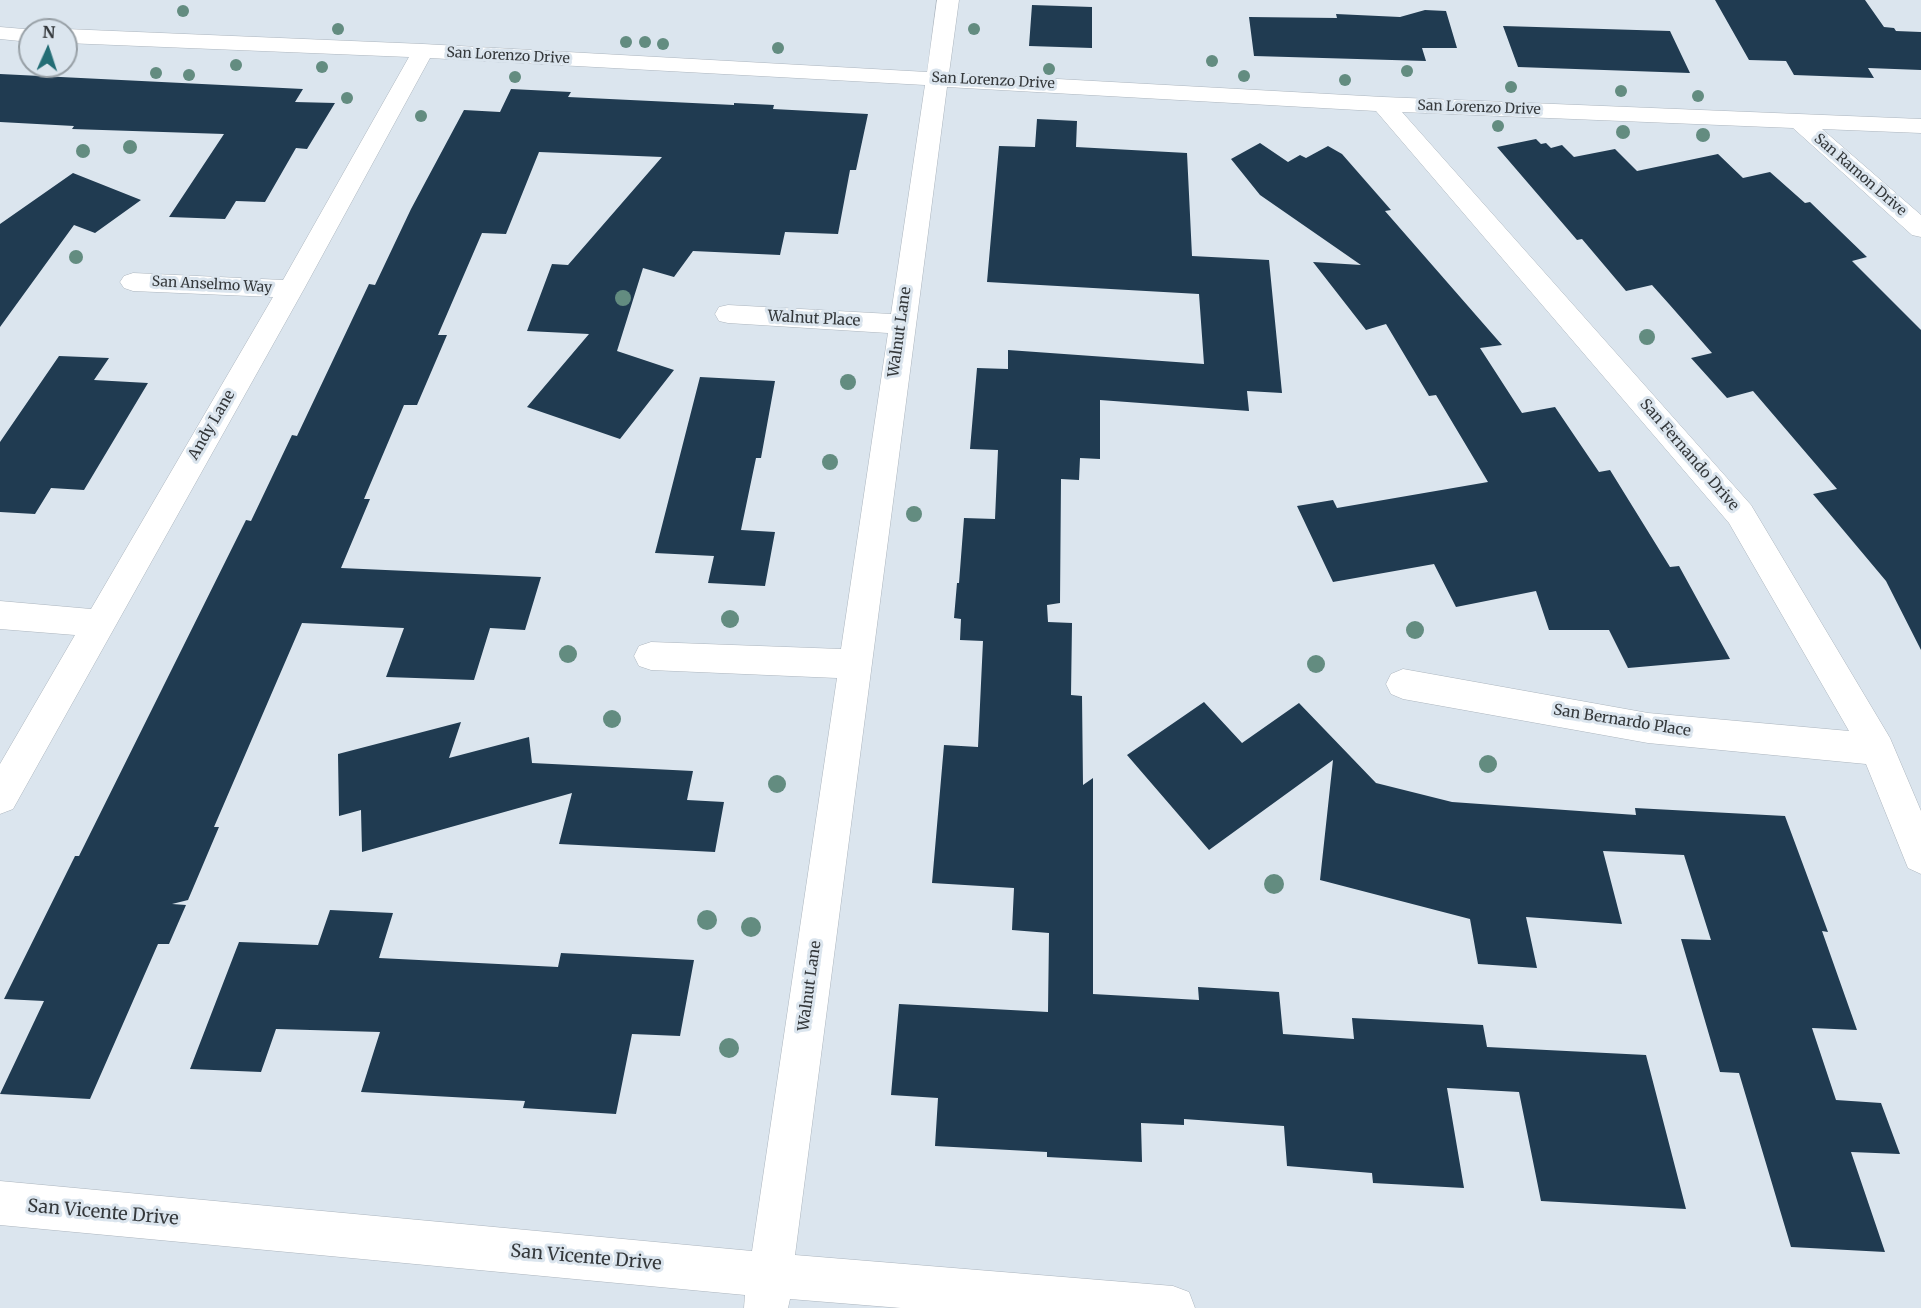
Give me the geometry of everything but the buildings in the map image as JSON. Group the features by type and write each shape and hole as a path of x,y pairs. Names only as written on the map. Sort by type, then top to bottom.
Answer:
{"street":[{"name":"Walnut Lane","path":"768,1292 935,78 948,0"},
{"path":"0,33 18,34"},
{"name":"San Lorenzo Drive","path":"78,37 423,51 1383,104 1921,126"},
{"name":"Andy Lane","path":"0,797 291,289 423,51"},
{"name":"San Fernando Drive","path":"1383,104 1740,514 1878,749 1921,856"},
{"name":"San Ramon Drive","path":"1799,121 1921,229"},
{"name":"San Anselmo Way","path":"133,282 291,289"},
{"name":"Walnut Place","path":"728,314 901,324"},
{"path":"0,615 98,623"},
{"path":"651,656 855,664"},
{"name":"San Bernardo Place","path":"1403,684 1648,728 1878,749"},
{"name":"San Vicente Drive","path":"0,1203 768,1292 1173,1308"}]}
